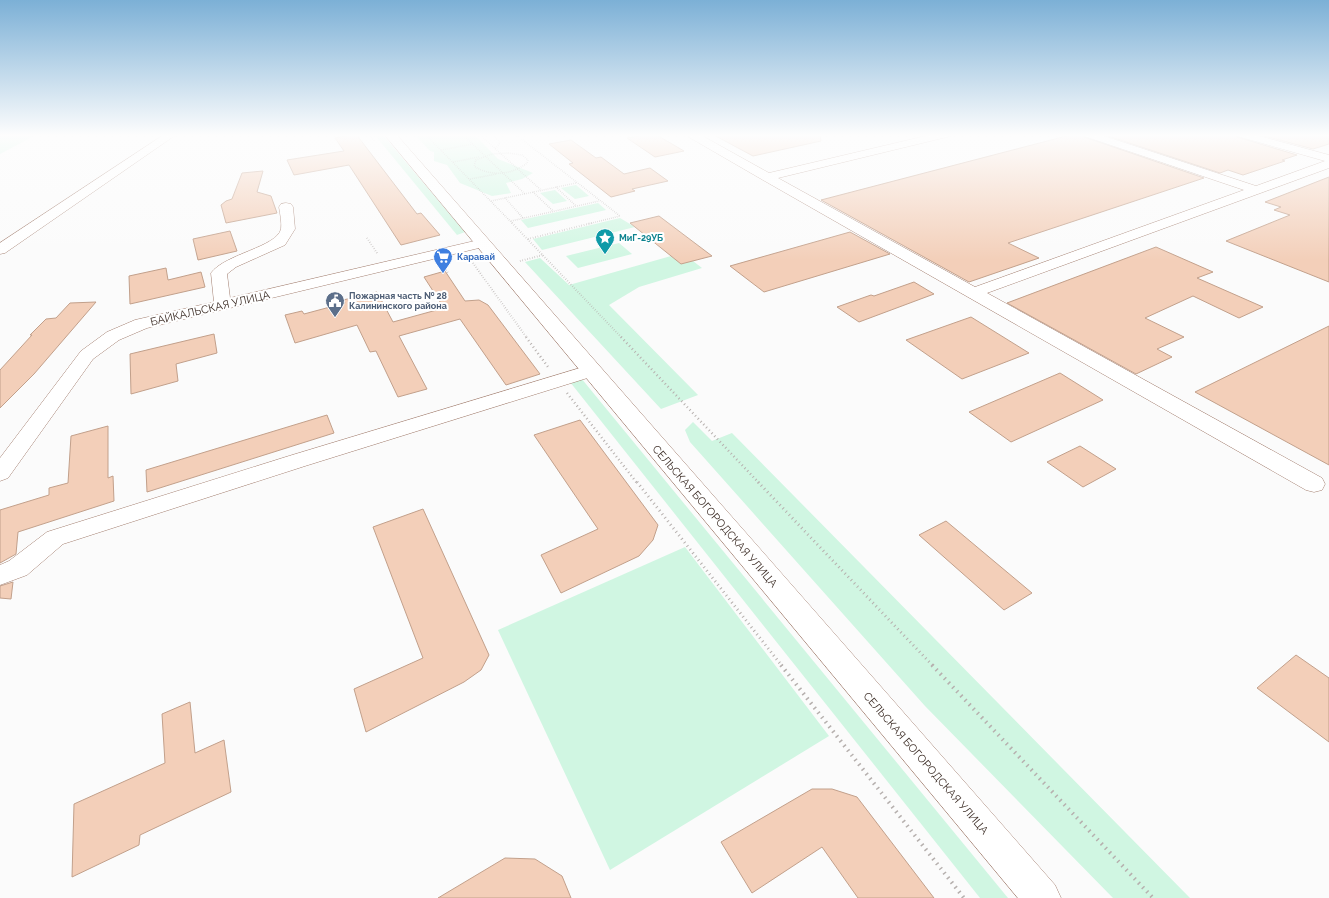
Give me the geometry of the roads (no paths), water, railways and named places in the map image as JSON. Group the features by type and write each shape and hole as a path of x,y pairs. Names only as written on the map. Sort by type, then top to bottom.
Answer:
{"main road":[{"name":"СЕЛЬСКАЯ БОГОРОДСКАЯ УЛИЦА","path":"419,176 483,243 1042,898"}],"lane":[{"path":"0,250 110,176"},
{"path":"767,177 772,176"},
{"path":"1213,176 1255,190"},
{"path":"973,293 1295,176"},
{"path":"767,177 1314,484"},
{"path":"223,305 219,274 231,264 280,242 288,229 286,207"},
{"name":"БАЙКАЛЬСКАЯ УЛИЦА","path":"0,473 87,355 113,336 141,324 483,243"},
{"path":"0,574 18,568 55,538 297,461 558,382 590,370"}],"place":[{"name":"МиГ-29УБ","path":"605,255"},
{"name":"Каравай","path":"443,274"},
{"name":"Пожарная часть № 28 Калининского района","path":"335,318"}]}
